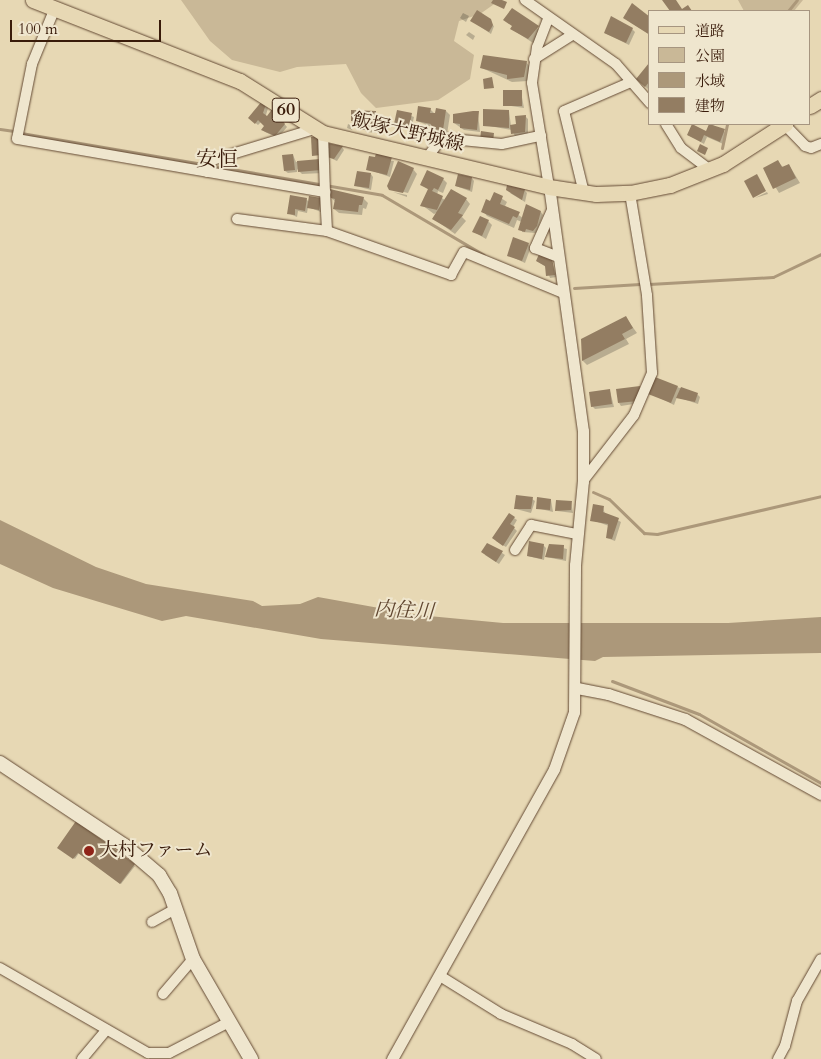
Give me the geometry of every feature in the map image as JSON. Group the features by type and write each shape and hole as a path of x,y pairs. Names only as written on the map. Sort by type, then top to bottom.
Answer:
{"main road":[{"name":"飯塚大野城線","path":"33,0 58,6 240,81 318,131 426,159 549,187 584,192 630,193 670,185 710,170 782,125"},
{"path":"0,763 146,862 159,875 175,909 193,959 251,1059"}],"street":[{"path":"525,0 548,19 616,64 648,101"},
{"path":"58,6 32,64 17,139 208,166 325,186"},
{"path":"392,1059 554,769 572,719 577,688 575,603 577,534 583,481 583,431 549,187 532,83 534,59 548,19"},
{"path":"534,59 572,35"},
{"path":"584,192 564,111 631,82"},
{"path":"667,125 681,148 710,170"},
{"path":"785,125 805,146 811,148 821,144"},
{"path":"208,166 318,131 325,186 327,231"},
{"path":"426,159 442,138 502,144 541,136"},
{"path":"583,481 634,415 652,373 647,295 630,193"},
{"path":"552,210 535,248 558,257"},
{"path":"236,219 327,231 451,275 464,252 497,269 563,293"},
{"path":"515,550 532,525 577,534"},
{"path":"577,688 608,694 685,718 821,794"},
{"path":"152,922 175,909"},
{"path":"163,994 193,959"},
{"path":"778,1059 785,1046 797,1001 821,959"},
{"path":"0,968 106,1030 141,1055 158,1056 169,1053 230,1022"},
{"path":"440,976 501,1014 572,1044 596,1059"},
{"path":"82,1059 106,1030"}],"green space":[{"path":"181,0 500,0 480,14 459,21 454,41 474,55 470,79 438,100 376,108 361,93 346,64 297,67 280,72 232,60 210,41"},
{"path":"738,0 803,0 795,10 743,10"}],"water":[{"path":"0,520 96,567 146,584 253,601 262,606 300,604 318,597 418,615 503,623 728,623 821,617 821,653 603,657 595,661 321,639 186,616 162,621 53,588 0,564"}],"building":[{"path":"493,0 507,2 504,9 491,3"},
{"path":"662,0 676,0 682,9 688,5 691,10 669,10"},
{"path":"632,3 648,15 648,34 623,18"},
{"path":"512,8 539,26 528,39 510,29 512,26 503,20"},
{"path":"477,10 491,19 493,25 489,32 470,21"},
{"path":"611,16 633,28 626,43 604,33"},
{"path":"483,55 527,61 524,77 507,79 507,75 480,68"},
{"path":"648,64 648,83 645,87 636,79"},
{"path":"492,77 494,88 484,89 483,79"},
{"path":"503,90 522,90 522,106 503,106"},
{"path":"262,101 266,104 263,113 267,116 273,108 285,124 275,136 261,130 264,126 258,120 255,124 248,118"},
{"path":"418,106 431,108 430,113 435,113 436,108 446,110 443,130 430,129 431,124 416,121"},
{"path":"483,109 509,110 509,128 483,126"},
{"path":"351,110 376,111 376,130 362,130 362,122 351,121"},
{"path":"397,110 412,113 409,128 394,124"},
{"path":"479,111 477,130 460,128 460,124 453,123 453,114"},
{"path":"526,115 525,132 511,134 510,125 516,124 515,116"},
{"path":"692,125 706,131 709,125 725,129 720,142 704,135 701,142 687,135"},
{"path":"481,131 494,133 493,142 480,140"},
{"path":"320,136 321,155 312,156 311,137"},
{"path":"327,143 343,146 334,159 324,156"},
{"path":"700,144 708,148 705,155 697,151"},
{"path":"376,153 392,157 387,175 366,170 369,156 375,157"},
{"path":"293,154 295,170 284,171 282,155"},
{"path":"320,159 321,170 298,172 297,161"},
{"path":"778,160 782,167 789,164 796,178 773,189 763,168"},
{"path":"398,161 414,168 403,193 389,190 387,186"},
{"path":"427,170 444,178 438,190 434,188 432,191 443,196 437,210 420,206 428,189 420,185"},
{"path":"357,171 371,173 369,188 354,186"},
{"path":"458,174 472,177 470,190 455,186"},
{"path":"757,174 766,191 753,198 744,181"},
{"path":"507,185 525,189 522,200 506,190"},
{"path":"330,189 364,197 362,205 359,205 358,212 333,209 335,199 328,197"},
{"path":"451,189 467,198 458,213 463,215 451,230 432,219"},
{"path":"494,192 503,196 500,204 520,212 517,218 513,216 509,224 481,212 486,199 490,201"},
{"path":"290,195 307,198 305,211 295,209 295,215 287,214"},
{"path":"309,196 321,198 319,210 307,208"},
{"path":"526,204 541,211 537,226 533,231 526,229 525,232 518,230"},
{"path":"480,216 489,220 482,236 472,232"},
{"path":"513,237 529,243 522,261 507,256"},
{"path":"540,252 552,258 555,275 546,276 545,266 536,261"},
{"path":"626,316 633,328 622,334 625,339 582,361 581,339"},
{"path":"655,377 678,386 671,403 648,394"},
{"path":"640,386 638,401 618,403 616,389"},
{"path":"681,387 698,393 695,402 676,398"},
{"path":"610,389 612,404 591,407 589,392"},
{"path":"516,495 533,497 531,509 514,509"},
{"path":"537,497 551,499 550,510 536,509"},
{"path":"556,500 572,501 571,510 555,511"},
{"path":"593,504 604,506 603,512 619,518 612,539 606,538 608,524 590,521"},
{"path":"509,513 515,517 510,524 515,527 503,546 492,538"},
{"path":"529,541 544,544 542,559 527,556"},
{"path":"487,543 503,551 496,562 481,552"},
{"path":"549,544 564,545 563,559 545,557"},
{"name":"大村ファーム","path":"76,821 135,864 120,884 78,853 73,859 57,848"}],"waterway":[{"path":"789,10 797,0"},
{"path":"722,148 727,125"},
{"path":"0,129 14,131"},
{"path":"21,133 382,195 484,255"},
{"path":"649,284 773,277 821,254"},
{"path":"574,288 640,284"},
{"path":"593,492 609,499 644,533 657,534 821,496"},
{"path":"612,681 699,714 821,783"}],"place":[{"name":"大村ファーム","path":"89,851"}],"district":[{"name":"安恒","path":"217,160"}],"water label":[{"name":"内住川","path":"404,610"}]}
